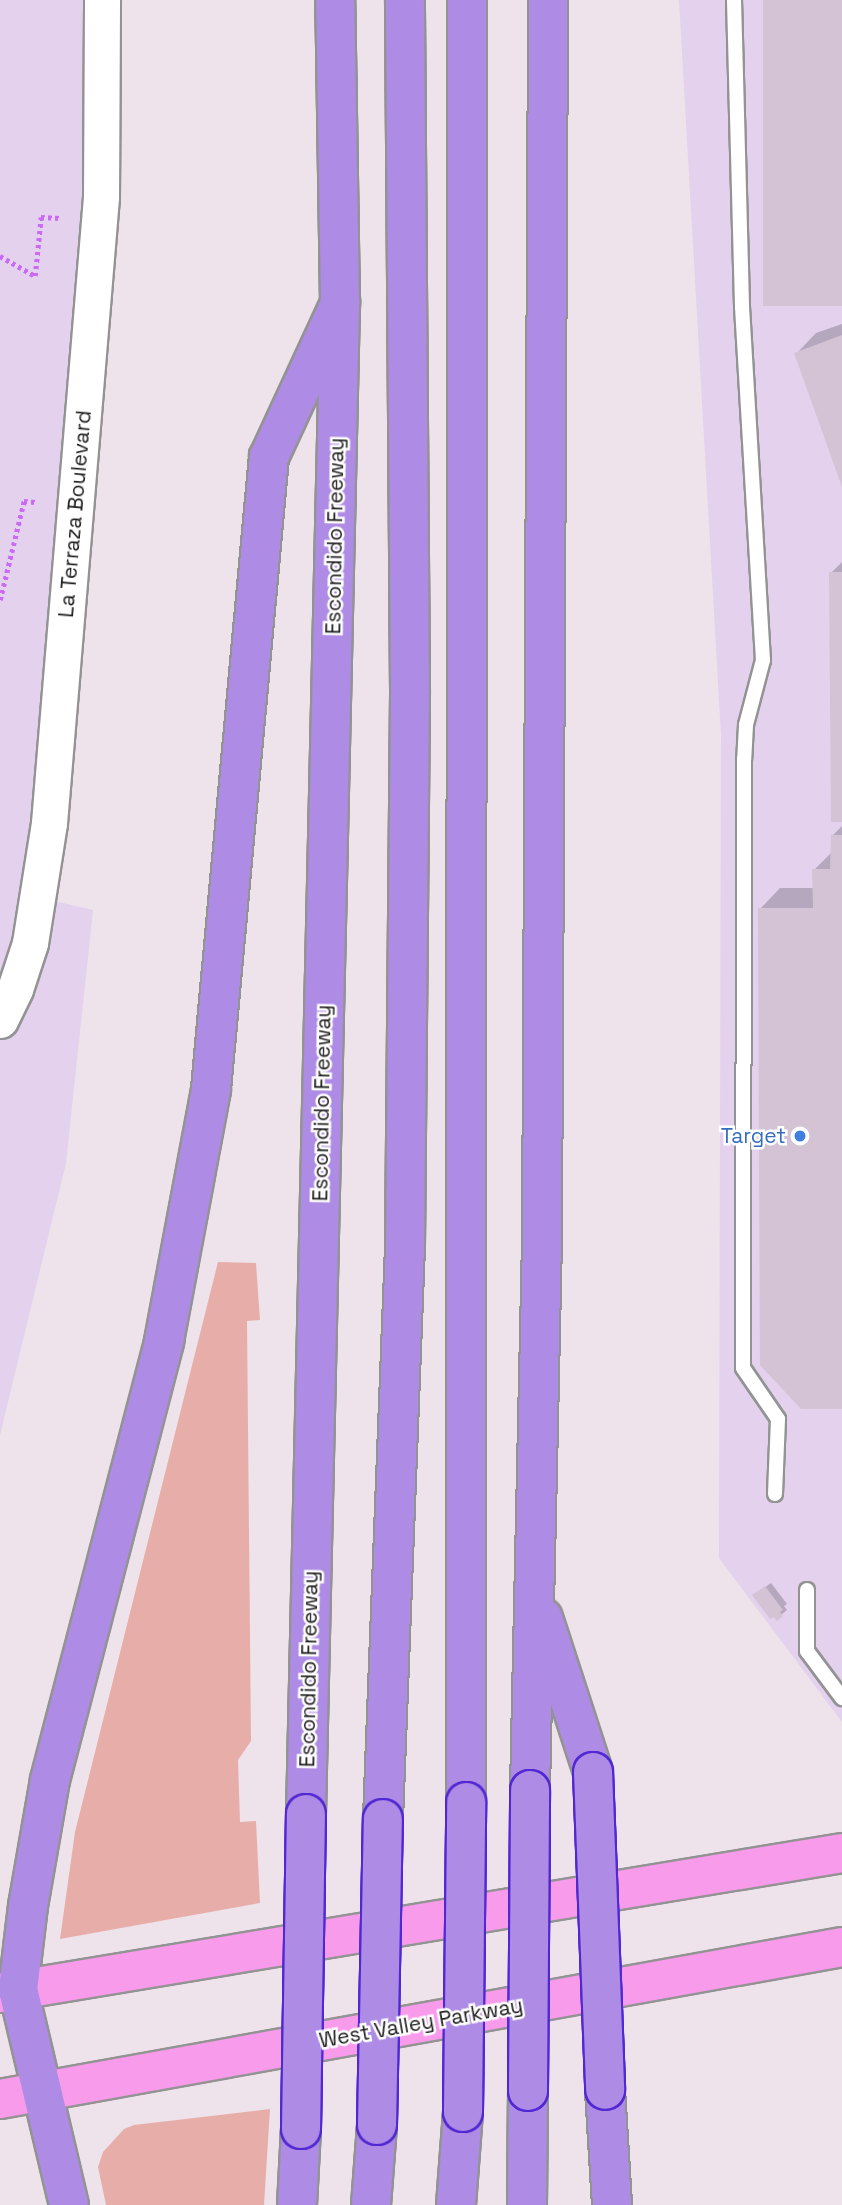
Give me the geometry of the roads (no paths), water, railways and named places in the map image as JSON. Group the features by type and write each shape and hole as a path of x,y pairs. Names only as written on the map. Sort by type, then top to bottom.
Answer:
{"highway":[{"name":"Escondido Freeway","path":"297,2205 302,2129 306,1814 341,303 335,0"},
{"path":"371,2205 377,2126 383,1819 405,1232 410,677 405,0"},
{"path":"464,2205 467,0"},
{"path":"527,2205 530,1790 542,1242 549,7"},
{"path":"69,2205 43,2091 9,1991 28,1906 50,1780 164,1341 211,1089 269,457 341,303"},
{"path":"534,1590 593,1772 612,2205"},
{"path":"456,2205 463,2112"}],"main road":[{"path":"9,1991 842,1853"},
{"name":"West Valley Parkway","path":"0,2099 842,1947"}],"street":[{"name":"La Terraza Boulevard","path":"0,1020 15,989 30,943 49,823 100,197 102,0"}],"lane":[{"path":"734,0 742,307 763,660 746,725 744,759 743,1368 778,1419 775,1494"},
{"path":"807,1590 807,1651 842,1698"}],"place":[{"name":"Target","path":"800,1136"}]}
